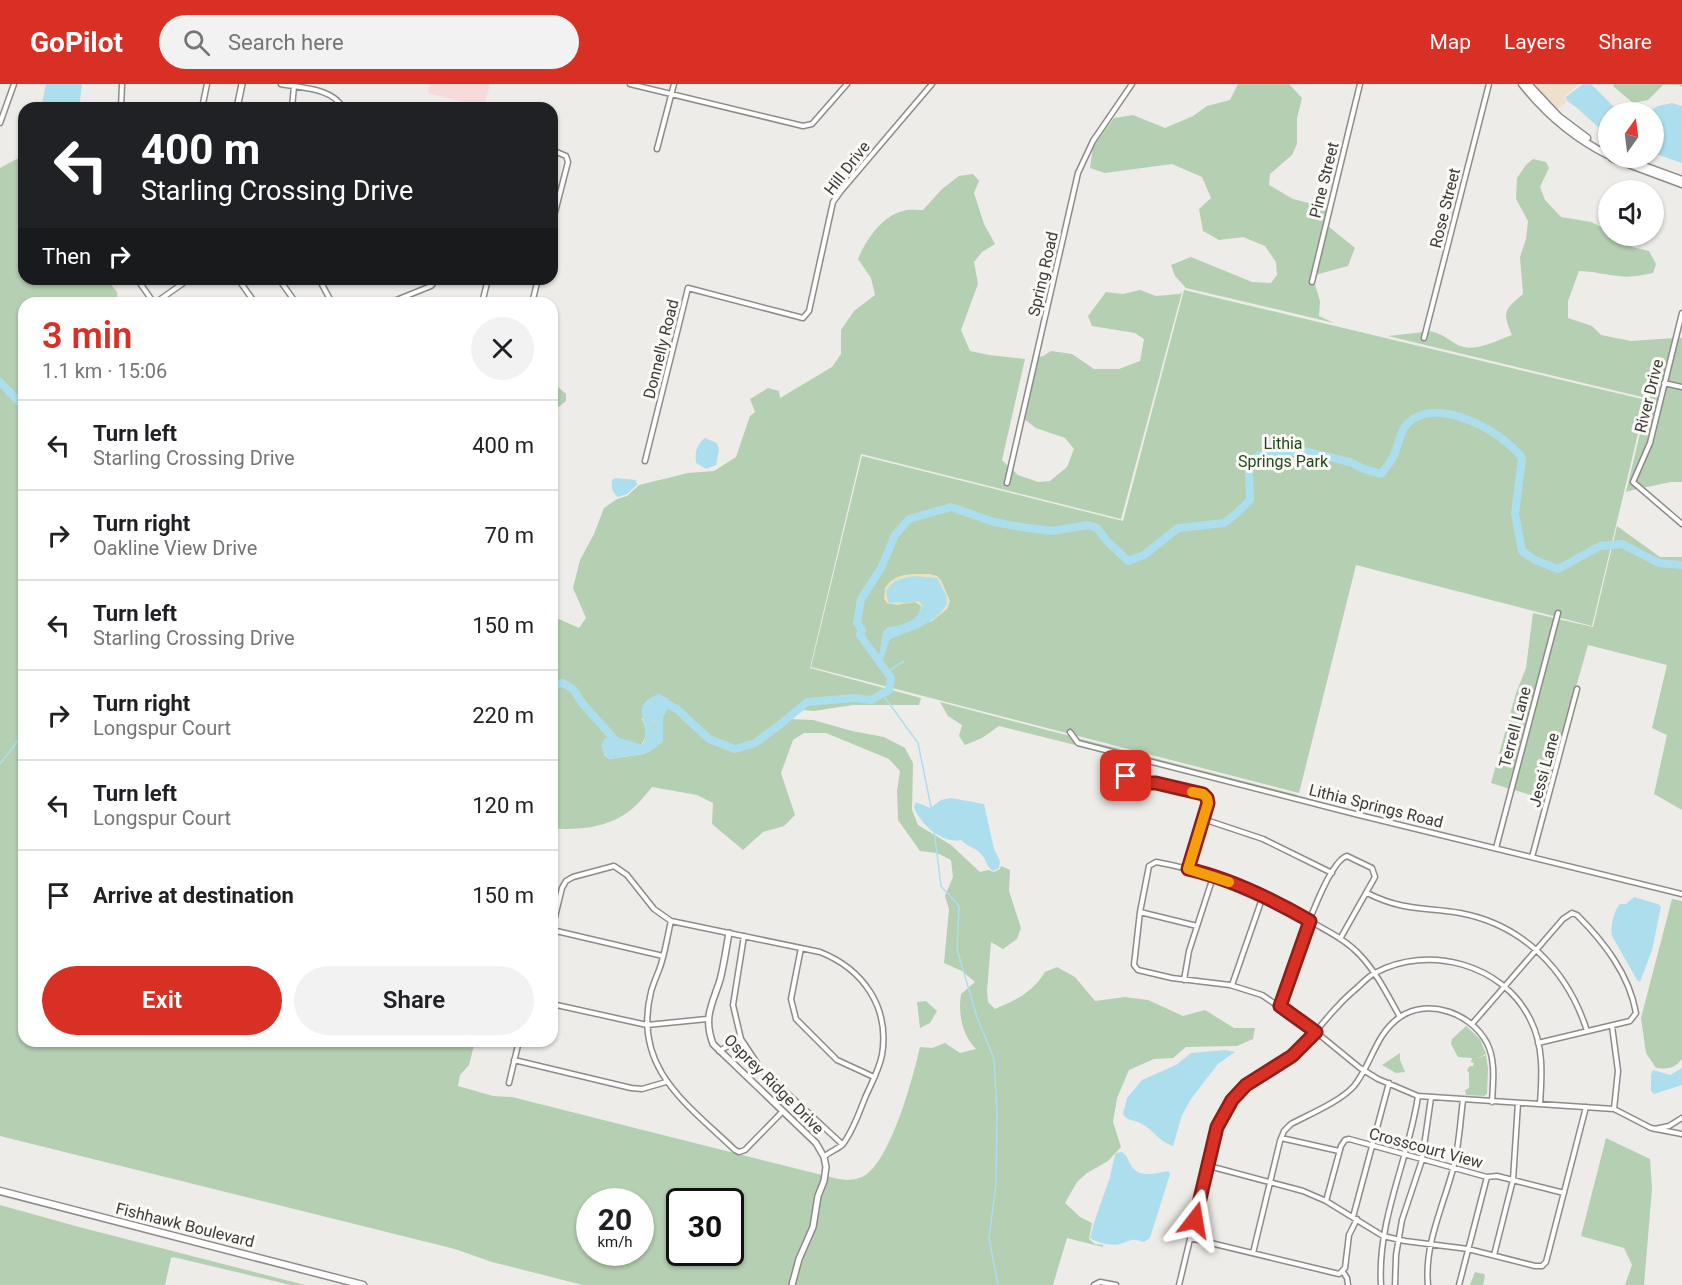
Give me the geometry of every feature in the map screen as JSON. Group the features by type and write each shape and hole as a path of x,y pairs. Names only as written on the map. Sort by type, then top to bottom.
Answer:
{"main road":[{"path":"1522,84 1561,124 1598,149"},
{"path":"1528,84 1566,123 1598,144"},
{"path":"1639,168 1682,184"},
{"path":"1649,168 1682,180"},
{"name":"Fishhawk Boulevard","path":"0,1191 363,1285"}],"street":[{"path":"0,123 14,84"},
{"path":"121,102 122,84"},
{"path":"203,102 207,84"},
{"path":"238,102 242,84"},
{"path":"281,84 329,94 340,102"},
{"path":"630,84 803,126 812,124 847,84"},
{"path":"657,149 674,84"},
{"name":"Hill Drive","path":"803,318 809,311 833,202 932,84"},
{"name":"Spring Road","path":"1007,483 1078,173 1093,141 1132,84"},
{"name":"Pine Street","path":"1312,282 1360,84"},
{"name":"Rose Street","path":"1424,338 1489,84"},
{"path":"293,102 294,86"},
{"path":"558,153 566,156 568,162 558,192"},
{"path":"164,297 180,285"},
{"path":"404,297 432,285"},
{"name":"Donnelly Road","path":"645,461 688,288 803,318"},
{"name":"River Drive","path":"1682,313 1650,443 1633,482 1682,524"},
{"path":"1664,383 1682,387"},
{"name":"Terrell Lane","path":"1496,848 1558,613"},
{"name":"Jessi Lane","path":"1533,857 1577,689"},
{"name":"Lithia Springs Road","path":"1070,732 1078,743 1682,894"},
{"path":"1129,775 1135,777 1139,783 1138,790 1131,794 1125,792 1121,786 1123,778 1129,775"},
{"path":"1139,783 1156,783 1203,794 1207,798 1208,803 1188,869"},
{"path":"1203,819 1263,839 1332,873"},
{"path":"1280,1006 1310,921 1332,873 1341,858 1346,856 1355,858 1372,868 1375,877 1340,939"},
{"path":"1400,1017 1374,973 1353,948 1340,939 1263,896 1213,876 1156,861 1149,866 1140,912 1134,965 1138,970 1184,980 1232,985 1262,995 1316,1032 1364,1071 1418,1095 1431,1098 1614,1109 1654,1129 1682,1134"},
{"path":"558,904 562,888 566,881 573,877 608,866 621,869 654,909 671,921 801,948 837,959 860,978 873,995 878,1009 883,1037 882,1052 874,1077 848,1137 824,1157"},
{"path":"1184,980 1189,951 1213,876"},
{"path":"1367,894 1401,907 1445,911 1486,920 1510,932 1536,950 1556,969 1587,1031"},
{"path":"1232,985 1263,896"},
{"path":"1140,912 1197,926"},
{"path":"1472,1024 1536,950 1572,913 1589,927 1609,951 1629,988 1635,1006 1634,1018 1612,1026 1538,1043"},
{"path":"671,921 663,956 650,993 647,1025 653,1057 666,1082 735,1150 740,1152 745,1150 782,1112"},
{"path":"558,930 663,956"},
{"path":"558,1005 647,1025 707,1019 722,971 729,933"},
{"path":"744,936 733,1005 741,1039 761,1069 842,1144"},
{"path":"801,948 791,999 796,1019 837,1060 874,1077"},
{"path":"1179,1285 1220,1121 1239,1091 1292,1056 1337,1007 1374,973 1403,962 1450,961 1489,976 1504,987 1530,1018 1538,1043 1542,1073 1540,1104"},
{"path":"1253,1253 1281,1138 1291,1124 1348,1091 1364,1071 1380,1038 1400,1017 1416,1010 1434,1009 1451,1012 1472,1024 1487,1043 1492,1059 1492,1102"},
{"name":"Osprey Ridge Drive","path":"707,1019 710,1037 718,1051 816,1143 824,1157 826,1167 824,1181 818,1196 813,1227 799,1259 792,1285"},
{"path":"1612,1026 1618,1071 1614,1109"},
{"path":"718,1051 741,1039"},
{"path":"509,1083 517,1047"},
{"path":"514,1060 631,1088 642,1089 666,1082"},
{"path":"1190,1238 1336,1274 1343,1272 1346,1266 1349,1232 1355,1218 1389,1083"},
{"path":"1381,1285 1383,1236 1418,1095"},
{"path":"1395,1285 1398,1240 1402,1220 1422,1160 1431,1098"},
{"path":"1428,1285 1430,1244 1453,1168 1463,1100"},
{"path":"1494,1255 1513,1180 1518,1103"},
{"path":"1209,1166 1270,1182 1326,1201 1383,1236 1468,1249 1542,1266 1546,1262 1586,1107"},
{"path":"1654,1129 1670,1126 1682,1118"},
{"path":"1281,1138 1339,1151 1326,1201"},
{"name":"Crosscourt View","path":"1339,1151 1345,1140 1487,1177 1497,1176 1564,1193"},
{"path":"1459,1285 1487,1177"},
{"path":"1343,1272 1348,1285"},
{"path":"1094,1285 1100,1282 1116,1285"}],"shaded area":[{"path":"430,84 490,84 485,102 464,102 428,93"},
{"path":"1530,84 1579,84 1565,96 1566,103 1555,110"}],"green space":[{"path":"1238,84 1289,84 1302,98 1297,118 1297,144 1292,155 1270,174 1269,185 1293,199 1328,208 1309,283 1313,284 1314,281 1320,301 1319,316 1334,323 1186,288 1175,276 1171,265 1191,257 1252,282 1271,283 1277,275 1276,262 1265,246 1243,237 1219,240 1203,231 1199,209 1211,198 1202,177 1172,164 1105,173 1090,168 1093,147 1114,118 1133,115 1165,128 1193,116 1207,106 1230,100"},
{"path":"1614,84 1682,84 1682,87 1663,85 1648,100 1638,102 1632,102 1613,86"},
{"path":"18,158 18,285 112,285 117,297 18,297 18,1047 474,1047 469,1065 460,1075 458,1086 493,1096 512,1097 822,1175 811,1226 797,1258 789,1285 583,1285 492,1262 455,1249 0,1136 0,168"},
{"path":"1533,159 1546,162 1549,168 1540,187 1545,200 1561,217 1598,225 1598,246 1631,246 1649,251 1656,264 1653,273 1623,277 1579,271 1568,301 1568,318 1592,326 1601,335 1631,341 1673,338 1648,442 1630,482 1637,489 1626,492 1648,400 1646,398 1388,336 1424,332 1422,339 1426,341 1429,331 1470,348 1484,346 1512,335 1506,316 1512,304 1523,294 1520,257 1526,239 1528,221 1516,199 1517,178"},
{"path":"973,174 979,181 974,193 984,224 995,244 982,252 974,262 978,284 961,330 970,351 1025,359 1002,460 1008,466 1004,485 1008,485 1012,469 1018,475 1038,482 1050,481 1067,467 1074,449 1065,438 1036,428 1024,419 1038,357 1051,351 1072,354 1094,369 1119,369 1140,361 1144,339 1135,333 1092,326 1088,316 1106,292 1123,294 1140,290 1156,296 1182,292 1121,519 861,454 810,668 921,698 919,705 853,705 814,711 793,709 788,719 813,720 884,737 905,748 913,763 912,810 918,825 951,845 980,872 988,870 994,872 1001,866 1010,870 1009,891 1021,928 1017,939 1003,949 991,942 987,991 988,1002 995,1009 1023,995 1045,972 1057,967 1075,977 1095,1001 1125,997 1148,1000 1183,1016 1205,1010 1234,1028 1255,1028 1253,1039 1237,1046 1186,1047 1173,1058 1154,1059 1129,1070 1117,1098 1113,1122 1121,1147 1108,1161 1087,1173 1077,1182 1065,1203 1080,1217 1092,1223 1089,1239 1103,1247 1067,1238 1053,1285 794,1285 827,1176 857,1179 867,1174 876,1164 893,1134 920,1047 932,1048 945,1043 960,1053 976,1049 964,1031 960,1009 961,994 975,982 962,971 944,963 949,909 945,896 953,877 951,860 937,853 920,851 898,820 897,791 900,771 889,759 826,733 804,733 793,740 781,773 795,815 784,826 763,832 743,850 712,824 713,803 697,795 652,787 641,801 615,820 584,828 558,828 558,619 579,628 586,618 573,588 580,560 594,534 604,508 617,499 627,496 639,485 688,473 714,471 736,457 750,416 755,412 750,399 768,388 779,391 780,398 832,367 841,354 841,330 854,311 875,295 871,278 858,259 865,244 888,218 908,210 923,210 942,189 959,176","holes":["658,694 668,699 655,720 656,747 644,754 609,759 604,755 605,738 629,745 641,745 646,733 642,719"]},
{"path":"1331,210 1328,226 1355,248 1348,266 1315,275"},
{"name":"Lithia Springs Park","path":"1184,290 1646,400 1592,626 1356,565 1299,793 811,667 862,456 1123,521"},
{"path":"1677,338 1682,338 1682,384 1667,381"},
{"path":"1666,386 1682,389 1682,482 1642,488 1635,479 1651,444"},
{"path":"558,387 566,394 566,401 558,407"},
{"path":"1617,526 1660,557 1682,557 1682,810 1654,794 1667,735 1652,728 1667,665 1588,645 1544,799 1514,790 1558,619 1593,627"},
{"path":"1533,613 1554,618 1510,789 1491,783 1516,693 1526,668"},
{"path":"940,702 1070,736 1078,745 1184,772 999,726 982,738 965,745 959,736 962,725 948,716"},
{"path":"1077,738 1297,795 1297,797 1079,741"},
{"path":"1672,899 1682,901 1682,1059 1670,1068 1656,1068 1646,1053 1641,1018"},
{"path":"926,1001 937,1011 930,1023 920,1028 917,1002"},
{"path":"1466,1026 1480,1039 1486,1054 1476,1059 1486,1055 1487,1094 1484,1096 1466,1095 1465,1090 1469,1088 1467,1070 1474,1063 1471,1062 1472,1058 1458,1057 1451,1044 1452,1039"},
{"path":"1400,1053 1405,1072 1396,1073 1382,1065"},
{"path":"1606,1138 1650,1159 1652,1189 1644,1285 1625,1285 1632,1265 1624,1248 1581,1236"},
{"path":"0,1205 305,1285 291,1285 173,1257 165,1285 0,1285"},
{"path":"1475,1272 1484,1274 1483,1285 1470,1285"}],"sand":[{"path":"929,574 941,580 950,601 947,609 931,622 929,621 945,607 946,595 896,604 919,601 923,605 919,614 921,606 915,602 898,605 887,603 884,599 885,588 894,579 904,575"}],"water":[{"path":"46,84 82,84 80,102 42,102"},
{"path":"1583,84 1591,84 1609,102 1598,102 1598,127 1567,101 1566,97"},
{"path":"1672,103 1682,106 1682,163 1664,157 1664,105"},
{"path":"705,438 717,443 719,450 716,465 706,469 696,463 698,446"},
{"path":"616,478 636,480 637,485 627,494 618,497 612,488 612,480"},
{"path":"914,576 937,578 946,595 947,604 929,622 890,639 881,665 878,662 883,632 888,627 904,624 914,618 918,615 922,605 920,601 888,602 886,591 897,580"},
{"path":"658,694 669,699 656,715 657,747 644,754 609,759 601,746 605,738 629,745 642,745 645,738 643,705 648,699"},
{"path":"951,798 984,804 994,849 1000,861 999,868 993,871 980,853 961,840 939,836 926,826 914,807 916,802 930,808 941,800"},
{"path":"1634,897 1661,907 1652,950 1640,982 1612,936 1616,910 1620,904 1626,904"},
{"path":"1224,1050 1235,1052 1218,1064 1191,1099 1182,1115 1173,1146 1123,1114 1127,1098 1142,1080 1176,1065 1191,1053"},
{"path":"1682,1068 1682,1085 1654,1094 1651,1091 1653,1070 1670,1075"},
{"path":"1122,1152 1138,1172 1148,1174 1168,1171 1170,1174 1150,1238 1144,1242 1134,1240 1117,1245 1105,1244 1090,1238 1116,1153"}],"waterway":[{"path":"0,382 18,401"},
{"path":"558,684 563,683 573,689 582,703 616,741 643,749 659,740 659,717 666,703 678,710 709,739 735,749 755,743 807,702 854,698 871,700 889,690 891,678 860,635 862,630 857,623 861,599 881,568 895,535 909,519 951,507 994,522 1021,527 1052,531 1088,525 1097,528 1128,561 1144,555 1178,528 1224,523 1237,513 1250,500 1249,469 1252,461 1259,455 1303,451 1350,462 1381,474 1392,459 1402,431 1407,424 1419,416 1434,413 1451,414 1484,427 1500,437 1522,458 1515,514 1522,551 1535,560 1558,569 1600,546 1622,544 1659,563 1682,565"},
{"path":"887,672 904,661"},
{"path":"883,695 918,743 931,807"},
{"path":"0,764 18,741"},
{"path":"934,830 941,886 959,906 957,949 977,1017 994,1059 997,1112 996,1184 989,1238 998,1285"}],"slow traffic":[{"path":"1192,792 1203,794 1208,803 1188,869 1229,882"}],"route":[{"path":"1126,776 1135,777 1139,783 1156,783 1203,794 1207,798 1208,803 1188,869 1270,899 1310,921 1280,1006 1316,1032 1292,1056 1246,1085 1232,1100 1217,1127 1195,1220"}]}
